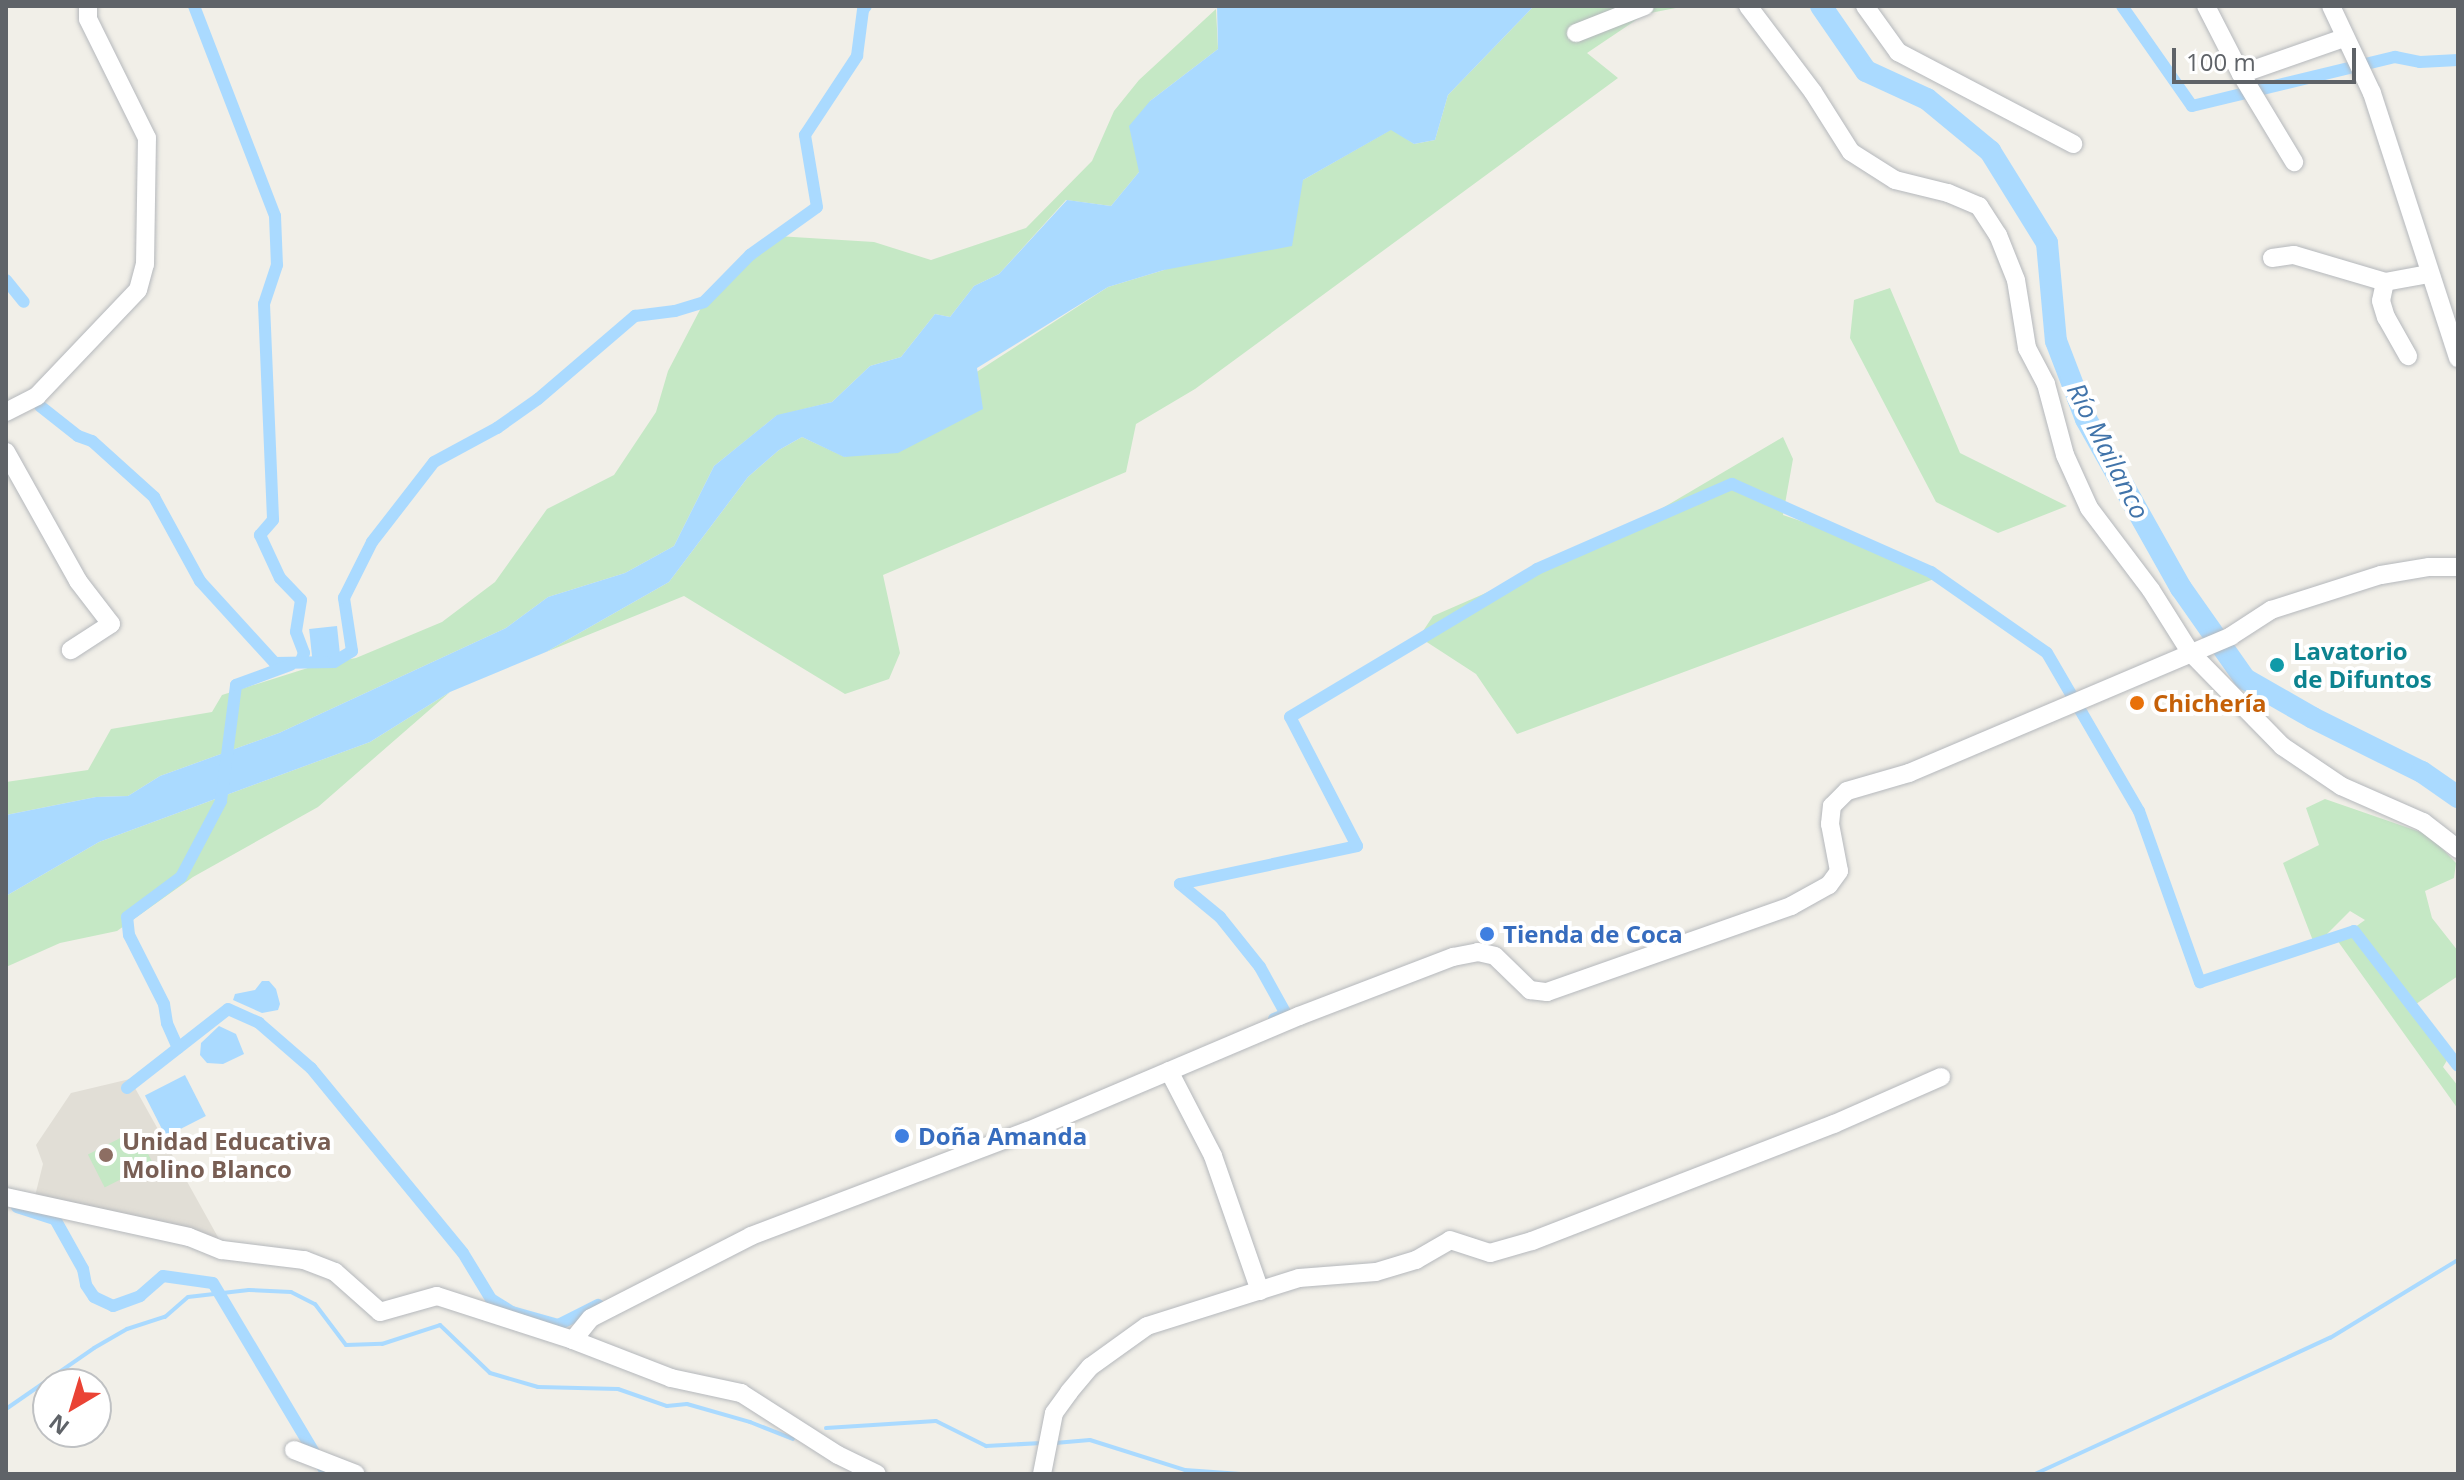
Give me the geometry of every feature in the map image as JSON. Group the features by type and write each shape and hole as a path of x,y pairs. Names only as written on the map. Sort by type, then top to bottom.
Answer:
{"street":[{"path":"6,412 37,396 138,290 145,264 147,138 88,19 88,6"},
{"path":"1576,33 1645,6"},
{"path":"1748,6 1813,92 1851,152 1895,180 1948,193 1979,206 1998,235 2016,280 2027,348 2046,384 2065,455 2089,508 2198,648 2282,746 2341,786 2423,822 2458,849"},
{"path":"1865,6 1898,52 2073,144"},
{"path":"2206,6 2241,74 2294,162"},
{"path":"2331,6 2372,93 2458,358"},
{"path":"2241,74 2344,38"},
{"path":"2272,258 2294,255 2385,282 2429,274"},
{"path":"2385,282 2381,301 2386,317 2408,356"},
{"path":"6,452 78,581 111,624 71,650"},
{"path":"573,1340 591,1318 751,1236 1028,1131 1453,957 1478,952 1495,956 1530,990 1547,992 1791,906 1829,885 1839,871 1830,824 1832,806 1847,791 1909,773 2231,636 2271,610 2381,575 2429,567 2458,567"},
{"path":"1169,1071 1213,1156 1260,1291"},
{"path":"1042,1474 1054,1413 1090,1367 1147,1326 1299,1278 1376,1272 1416,1260 1450,1240 1490,1253 1532,1241 1834,1124 1941,1077"},
{"path":"6,1197 189,1237 222,1250 304,1260 335,1272 380,1312 437,1296 573,1340 671,1378 741,1393 838,1455 877,1474"},
{"path":"294,1450 356,1474"}],"shaded area":[{"name":"Unidad Educativa Molino Blanco","path":"130,1079 219,1239 35,1196 43,1164 36,1145 71,1093"}],"green space":[{"path":"1534,6 1686,6 1645,14 1587,53 1618,78 1195,389 1136,424 1126,472 883,575 900,653 889,679 845,694 684,596 546,652 669,582 748,477 779,450 802,437 845,457 1108,287 1164,270 1303,180 1392,129 1414,144 1435,140 1448,95"},
{"path":"1216,9 1218,49 1150,101 1139,172 1111,206 1066,200 999,274 974,286 950,317 935,314 901,357 870,366 832,402 776,416 714,466 674,546 625,573 548,597 506,628 279,733 160,776 128,796 96,797 6,815 6,782 88,770 111,729 212,712 222,695 314,666 356,658 442,622 495,582 547,509 614,475 656,412 668,371 704,302 750,255 777,236 874,242 931,260 1026,228 1092,161 1114,111 1139,80"},
{"path":"1890,288 1960,453 2067,506 1998,533 1936,502 1850,338 1854,300"},
{"path":"1783,437 1793,459 1783,515 1839,534 1934,579 1517,734 1476,674 1419,637 1433,616 1610,539"},
{"path":"450,692 318,807 193,877 117,931 60,943 6,967 6,896 99,842 370,742"},
{"path":"2325,799 2429,835 2456,863 2454,878 2425,891 2432,918 2458,951 2458,976 2413,1006 2449,1057 2443,1067 2458,1086 2458,1109 2337,940 2365,920 2350,911 2315,946 2283,863 2319,845 2306,808"},
{"path":"136,1130 153,1163 105,1187 88,1155"}],"water":[{"path":"1217,6 1534,6 1448,95 1435,140 1414,144 1391,130 1303,180 1292,246 1164,270 1108,287 977,368 983,409 898,453 844,457 802,437 779,450 748,477 669,582 546,652 450,692 370,742 99,842 6,896 6,815 96,797 128,796 160,776 279,733 506,628 548,597 625,573 674,546 714,466 777,415 832,402 870,366 901,357 935,314 950,317 974,286 999,274 1067,200 1111,206 1139,172 1129,126 1150,101 1218,49"},
{"path":"337,626 340,657 312,660 309,629"},
{"path":"262,981 269,981 276,989 280,1004 278,1010 262,1013 233,1000 235,994 255,990"},
{"path":"219,1026 236,1034 244,1054 223,1064 207,1063 200,1055 201,1043"},
{"path":"185,1075 206,1116 166,1136 145,1095"}],"waterway":[{"path":"194,6 275,216 277,265 264,304 273,520 260,535 280,578 301,600 296,632 304,653 301,661"},
{"path":"40,406 78,436 92,441 154,497 200,581 275,663 334,662 352,651 344,598 372,542 434,462 497,428 538,399 635,316 675,311 704,302 750,255 817,207 805,135 857,56 866,6"},
{"name":"Río Mailanco","path":"1821,6 1866,71 1927,99 1990,151 2047,243 2056,341 2086,419 2181,588 2245,679 2313,718 2422,772 2458,797"},
{"path":"2122,6 2192,106 2395,57 2420,62 2458,60"},
{"path":"6,280 24,302"},
{"path":"1274,1019 1286,1014 1260,967 1220,917 1180,884 1357,846 1290,717 1537,569 1732,484 1931,572 2047,653 2139,811 2200,982 2354,931 2458,1066"},
{"path":"178,1048 167,1023 164,1004 129,935 127,917 181,877 221,801 236,685 290,665"},
{"path":"127,1088 228,1009 259,1023 311,1068 463,1253 491,1299 512,1312 558,1325 598,1305"},
{"path":"17,1207 55,1219 83,1269 86,1285 94,1297 113,1306 140,1296 163,1276 213,1283 327,1474"},
{"path":"2035,1474 2330,1338 2458,1260"},
{"path":"6,1409 94,1348 127,1329 165,1317 188,1297 249,1290 291,1292 315,1304 346,1345 382,1344 440,1325 490,1373 538,1387 618,1389 667,1406 687,1404 750,1422 793,1439"},
{"path":"826,1428 936,1421 986,1446 1042,1443"},
{"path":"1055,1443 1090,1440 1185,1470 1241,1474"}],"place":[{"name":"Lavatorio de Difuntos","path":"2277,665"},
{"name":"Chichería","path":"2137,703"},
{"name":"Tienda de Coca","path":"1487,934"},
{"name":"Doña Amanda","path":"902,1136"},
{"name":"Unidad Educativa Molino Blanco","path":"106,1155"}]}
